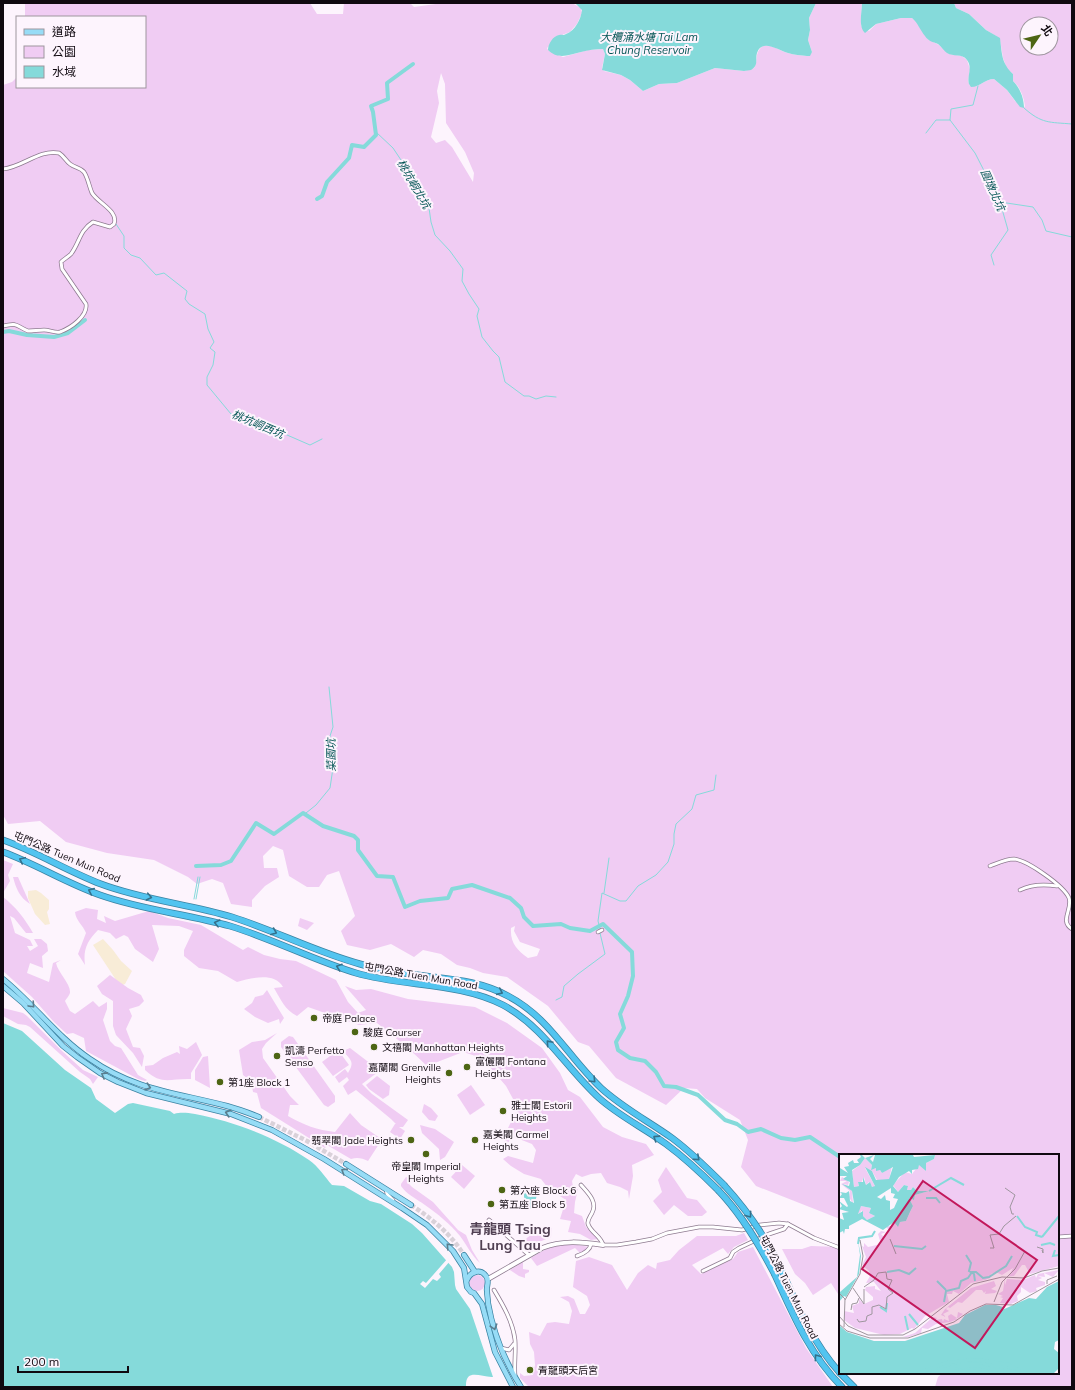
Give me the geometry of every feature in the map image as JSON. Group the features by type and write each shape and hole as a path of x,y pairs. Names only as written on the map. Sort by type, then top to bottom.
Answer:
{"highway":[{"name":"屯門公路 Tuen Mun Road","path":"3,840 115,889 199,908 234,918 353,962 395,972 474,982 506,994 527,1007 543,1021 586,1072 604,1090 683,1146 705,1165 740,1202 754,1221 772,1252 807,1326 824,1353 839,1372"},
{"name":"屯門公路 Tuen Mun Road","path":"3,852 98,895 121,902 190,916 232,927 358,973 399,982 461,991 480,996 499,1003 518,1014 533,1025 580,1079 600,1099 692,1164 729,1202 745,1222 759,1244 804,1337 820,1361 842,1387"},
{"name":"屯門公路 Tuen Mun Road","path":"841,1374 854,1387"}],"main road":[{"path":"3,979 22,995 70,1044 90,1060 108,1070 152,1089 229,1106 259,1117"},
{"path":"3,986 17,998 63,1046 85,1063 107,1077 146,1093 231,1114 265,1127 305,1147 402,1208 435,1232 453,1251 464,1268 469,1289 482,1304 495,1352 513,1387"},
{"path":"346,1164 411,1205"},
{"path":"464,1255 475,1272"},
{"path":"467,1280 470,1275 475,1272 483,1273 488,1279 488,1286 486,1289 481,1293 474,1293"},
{"path":"486,1289 492,1320 501,1348 515,1379 521,1387"}],"street":[{"path":"3,168 16,166 44,154 55,152 61,154 71,165 84,172 94,196 111,211 115,220 114,224 110,226 93,222 89,224 82,231 70,255 61,262 62,269 86,304 86,310 80,318 70,327 59,332 43,330 28,332 14,323 3,326"},
{"path":"990,866 1014,859 1034,867 1067,895 1070,900 1066,921 1068,926 1072,929"},
{"path":"1020,890 1028,886 1045,884 1058,886"},
{"path":"598,932 602,930"},
{"path":"581,1185 594,1201 595,1207 588,1220 588,1223 602,1240 603,1245"},
{"path":"386,1189 388,1196 402,1208"},
{"path":"489,1220 530,1255"},
{"path":"488,1279 542,1248 558,1243 573,1242 618,1245 652,1239 667,1233 699,1227 742,1230 767,1224 788,1224 814,1238 839,1248"},
{"path":"703,1271 730,1258 733,1252 739,1248 784,1229 788,1224"},
{"path":"1059,1237 1072,1236"},
{"path":"577,1256 587,1251 591,1244"},
{"path":"495,1292 510,1320 515,1340 515,1379"},
{"path":"501,1348 509,1350 513,1346 515,1340"}],"shaded area":[{"path":"36,890 49,900 49,909 47,912 50,924 45,925 35,914 28,898 28,891"},
{"path":"103,939 121,961 132,971 125,984 120,986 93,945"}],"green space":[{"path":"25,3 310,3 317,14 343,14 344,3 410,3 414,7 443,3 572,3 581,8 582,13 577,24 570,32 562,35 547,48 548,50 563,57 588,50 603,49 605,54 602,68 604,71 621,75 630,80 643,91 659,84 677,83 715,68 744,71 754,68 759,50 765,46 773,47 790,54 807,56 812,52 808,40 810,30 809,18 816,3 862,3 861,26 869,31 876,24 901,18 912,18 917,22 928,39 939,45 949,54 962,56 967,60 970,69 968,81 970,86 977,86 987,80 994,79 1007,90 1015,101 1025,107 1021,92 1013,81 1013,74 1007,69 1003,58 1000,40 986,30 969,14 956,8 954,3 1072,3 1072,1387 935,1387 938,1377 942,1374 1059,1374 1059,1154 839,1154 839,1219 756,1186 741,1167 748,1140 740,1120 705,1098 697,1089 684,1088 666,1105 616,1078 589,1046 578,1042 548,1006 507,977 483,973 457,965 441,954 423,950 414,957 391,944 370,950 347,945 341,931 355,916 339,871 327,875 319,887 307,887 289,876 283,850 273,846 263,856 264,868 277,868 279,877 265,886 252,900 252,907 231,904 223,883 212,879 197,884 188,877 154,860 107,853 66,842 40,821 8,824 3,815 3,85 12,82 16,78 16,88 146,88 146,16 25,16","holes":["441,73 445,84 446,123 465,152 474,173 473,182 452,147 445,140 436,143 431,137 439,103 437,91","515,926 514,931 520,942 540,949 537,956 528,958 515,946 511,933 511,928"]},
{"path":"3,860 13,864 8,875 10,881 3,893"},
{"path":"13,877 18,877 30,904 18,892"},
{"path":"3,897 20,914 33,933 26,933 14,918 10,916 15,933 30,940 33,946 27,946 30,951 38,946 34,939 41,939 47,944 48,951 42,956 43,968 30,963 27,973 49,982 53,963 61,960 56,963 59,971 69,986 70,994 65,1001 70,1011 75,1014 93,1001 99,1007 107,1002 107,1009 103,1020 110,1041 115,1046 121,1048 138,1075 147,1080 145,1081 138,1079 86,1051 84,1038 73,1033 67,1034 32,997 3,971"},
{"path":"86,908 98,910 97,919 106,923 104,916 115,921 149,911 168,918 201,925 243,950 248,947 264,955 296,961 336,980 348,1002 358,1013 366,1010 345,986 356,990 371,989 408,999 475,1007 507,1023 542,1048 560,1073 568,1090 580,1097 603,1127 622,1137 646,1144 654,1155 632,1165 633,1176 629,1199 628,1191 607,1183 601,1173 582,1177 576,1174 572,1181 573,1187 578,1189 574,1213 582,1216 586,1227 599,1239 591,1240 580,1234 568,1232 571,1221 560,1219 566,1200 548,1188 541,1179 524,1174 503,1159 508,1156 533,1163 536,1150 532,1144 514,1137 505,1145 503,1138 518,1108 506,1086 482,1058 463,1052 427,1066 408,1048 377,1023 359,1025 308,1007 297,1016 289,1011 281,1001 274,988 283,987 274,979 262,977 237,982 218,971 199,968 184,956 184,950 193,931 179,926 152,925 159,949 153,962 135,949 128,937 124,935 116,939 110,933 98,930 91,938 85,950 85,965 78,954 86,933 75,912"},
{"path":"300,918 314,923 307,930 298,926"},
{"path":"110,975 141,995 144,1001 139,1006 129,1009 132,1016 126,1029 133,1047 140,1048 144,1056 142,1067 133,1053 116,1035 113,1026 113,1001 102,994 97,986"},
{"path":"267,990 284,1018 280,1024 279,1019 268,1023 255,1017 244,1009 252,1003 255,997 263,995"},
{"path":"3,1008 23,1013 27,1016 83,1070 98,1077 93,1084 90,1079 80,1072 30,1027 18,1024 3,1016"},
{"path":"277,1033 262,1049 263,1058 290,1096 299,1105 290,1105 288,1116 311,1127 335,1132 350,1113 361,1125 380,1138 381,1141 368,1161 360,1158 351,1159 327,1145 325,1148 261,1108 257,1093 253,1092 251,1081 243,1075 239,1050 252,1042 265,1040"},
{"path":"289,1036 293,1037 335,1096 335,1102 328,1107 324,1105 281,1047 281,1042"},
{"path":"196,1042 202,1055 191,1073 191,1079 161,1080 145,1070 145,1066 153,1065 163,1058 177,1052 180,1054 179,1046 187,1049"},
{"path":"350,1048 371,1064 378,1072 362,1084 372,1094 408,1120 403,1127 399,1127 405,1131 400,1139 390,1132 396,1124 391,1119 356,1090 348,1095 343,1086 349,1080 347,1077 339,1083 335,1077 345,1069 348,1073 352,1064 343,1051"},
{"path":"338,1050 349,1065 333,1076 322,1062"},
{"path":"208,1056 210,1088 195,1080 195,1070 203,1057"},
{"path":"377,1076 390,1086 389,1095 383,1099 366,1085"},
{"path":"471,1085 485,1105 470,1115 457,1095"},
{"path":"424,1104 431,1108 438,1116 435,1121 429,1120 422,1112"},
{"path":"420,1125 435,1129 454,1142 445,1157 440,1160 439,1149 422,1133"},
{"path":"462,1165 475,1176 464,1189 451,1177"},
{"path":"666,1167 687,1198 697,1200 707,1212 702,1216 688,1216 674,1205 664,1215 653,1201 662,1192 658,1180"},
{"path":"406,1177 408,1178 408,1183 412,1187 433,1202 458,1230 466,1235 472,1250 480,1263 460,1236 448,1223 403,1189 401,1184"},
{"path":"544,1226 552,1228 551,1237 530,1246 525,1240 535,1230 542,1229"},
{"path":"744,1233 748,1240 734,1247 728,1254 723,1248 692,1265 701,1274 733,1259 738,1252 753,1247 806,1348 833,1387 529,1387 520,1378 520,1373 524,1376 533,1375 535,1365 534,1352 530,1344 529,1332 540,1336 547,1323 555,1322 569,1324 572,1311 569,1302 560,1297 568,1296 574,1299 580,1314 585,1314 590,1305 587,1296 573,1287 576,1261 589,1257 612,1265 627,1290 638,1273 648,1265 656,1269 657,1263 670,1260 679,1250 697,1236 736,1236"},
{"path":"572,1244 589,1247 580,1253 575,1248 537,1266 531,1258 550,1248"},
{"path":"811,1246 839,1247 839,1295 831,1283 813,1295 805,1283 795,1274 782,1249 802,1249"},
{"path":"523,1262 523,1269 529,1270 529,1272 525,1274 525,1278 510,1270"},
{"path":"477,1275 483,1277 485,1283 483,1289 477,1291 471,1289 469,1283 471,1277"}],"water":[{"name":"大欖涌水塘 Tai Lam Chung Reservoir","path":"575,3 816,3 809,18 810,30 808,40 812,52 810,56 790,54 771,47 763,46 757,53 756,64 751,70 744,71 715,68 677,83 659,84 643,91 630,80 621,75 602,70 605,54 603,49 589,50 564,56 556,55 548,50 550,43 555,37 564,35 572,30 577,24 582,10"},
{"path":"862,3 954,3 956,8 969,14 986,30 1000,38 1004,62 1013,74 1013,81 1021,93 1024,108 1020,107 1007,90 994,79 971,87 968,81 970,67 967,60 963,57 947,53 938,44 928,39 912,18 901,18 876,24 865,33 861,23"},
{"path":"3,1023 22,1031 65,1070 91,1088 96,1099 115,1113 128,1104 133,1103 170,1111 174,1114 187,1113 209,1117 254,1131 283,1145 312,1162 332,1185 344,1186 370,1201 381,1204 412,1224 452,1267 456,1289 470,1309 493,1377 471,1375 466,1381 466,1387 3,1387"},
{"path":"524,1193 537,1195 533,1209 524,1208"}],"pier":[{"path":"448,1258 450,1261 439,1274 441,1277 437,1281 433,1279 425,1288 420,1284 423,1281 426,1283"}],"waterway":[{"name":"桃坑峒北坑","path":"317,199 322,196 327,182 349,158 352,145 364,147 376,135 371,106 388,99 387,83 413,64"},
{"path":"926,133 936,120 950,120 951,109 973,105 978,86"},
{"path":"1024,108 1041,120 1072,124"},
{"name":"圓墩北坑","path":"950,120 975,153 1000,202 1008,230 991,255 994,265"},
{"name":"桃坑峒北坑","path":"376,132 393,148 403,163 421,198 429,208 435,235 450,251 463,269 462,281 479,309 477,316 482,337 499,357 505,382 524,396 529,396 536,399 546,396 556,397"},
{"path":"1000,202 1033,207 1042,220 1046,231 1072,237"},
{"name":"桃坑峒西坑","path":"116,224 124,236 124,248 131,255 140,258 156,275 164,273 187,291 185,299 189,304 205,314 208,329 214,342 210,348 215,352 213,365 207,377 207,385 231,414 248,419 262,428 271,428 310,445 322,439"},
{"path":"3,332 9,331 27,335 54,337 68,333 85,320"},
{"name":"菜園坑","path":"306,813 316,805 330,788 333,768 330,758 330,736 333,727 329,687"},
{"path":"600,929 598,921 602,893 620,901 626,901 638,886 656,875 668,862 674,844 676,824 692,809 696,795 714,790 716,775"},
{"path":"196,866 221,865 231,861 256,823 274,834 303,813 323,826 354,836 358,840 358,850 377,876 393,877 405,907 420,901 448,898 452,889 472,885 510,898 521,908 524,917 533,926 561,924 570,928 590,931 603,924 632,952 633,976 628,996 620,1014 624,1028 616,1042 618,1050 630,1058 645,1061 656,1072 664,1086 676,1087 698,1095 725,1120 737,1124 748,1132 761,1129 781,1138 795,1140 810,1137 839,1156"},
{"path":"604,893 609,858"},
{"path":"194,899 198,877"},
{"path":"196,899 200,877"},
{"path":"556,1000 562,997 564,986 605,954 600,933"}],"tunnel":[{"path":"259,1117 307,1141 346,1164"},
{"path":"411,1205 440,1227 453,1240 464,1255"}],"place":[{"name":"帝庭 Palace","path":"314,1018"},
{"name":"駿庭 Courser","path":"355,1032"},
{"name":"文禧閣 Manhattan Heights","path":"374,1047"},
{"name":"凱濤 Perfetto Senso","path":"277,1056"},
{"name":"富儷閣 Fontana Heights","path":"467,1067"},
{"name":"嘉蘭閣 Grenville Heights","path":"449,1073"},
{"name":"第1座 Block 1","path":"220,1082"},
{"name":"雅士閣 Estoril Heights","path":"503,1111"},
{"name":"翡翠閣 Jade Heights","path":"411,1140"},
{"name":"嘉美閣 Carmel Heights","path":"475,1140"},
{"name":"帝皇閣 Imperial Heights","path":"426,1154"},
{"name":"第六座 Block 6","path":"502,1190"},
{"name":"第五座 Block 5","path":"491,1204"},
{"name":"青龍頭天后宮","path":"530,1370"}],"district":[{"name":"青龍頭 Tsing Lung Tau","path":"510,1238"}]}
